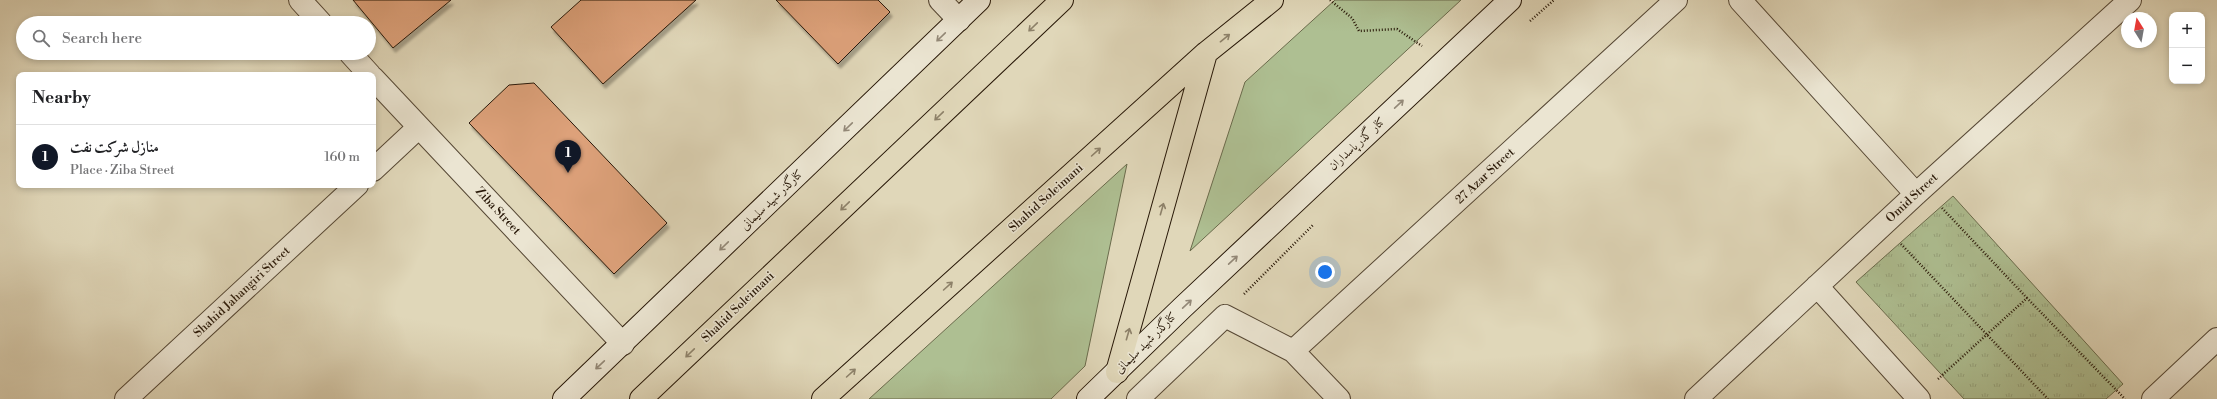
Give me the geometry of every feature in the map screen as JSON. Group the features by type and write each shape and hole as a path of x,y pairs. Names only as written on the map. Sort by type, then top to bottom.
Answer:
{"highway":[{"name":"Shahid Soleimani","path":"642,399 1062,0"},
{"name":"Shahid Soleimani","path":"822,399 1206,53 1272,0"},
{"path":"1117,372 1206,53"}],"street":[{"path":"300,0 315,16"},
{"path":"940,0 959,20"},
{"name":"کنارگذر شهید سلیمانی","path":"564,399 980,0"},
{"name":"کنار گذر پاسداران","path":"1204,287 1510,0"},
{"name":"27 Azar Street","path":"1293,351 1676,0"},
{"path":"1740,0 1916,194"},
{"name":"Omid Street","path":"1696,399 1916,194 2130,0"},
{"path":"356,60 367,72"},
{"name":"Ziba Street","path":"376,81 623,344"},
{"path":"376,167 419,127"},
{"name":"Shahid Jahangiri Street","path":"126,399 354,188"},
{"path":"1817,286 1918,398"},
{"name":"کنارگذر شهید سلیمانی","path":"1088,399 1204,287"},
{"path":"1138,399 1225,316 1293,351 1339,399"},
{"path":"2153,399 2217,339"}],"path":[{"path":"1330,0 1352,18 1359,31 1398,29 1444,61"},
{"path":"1941,207 2125,399"},
{"path":"1883,225 2048,399"},
{"path":"1918,398 2027,298"}],"green space":[{"path":"1335,0 1461,0 1190,251 1245,82"},
{"path":"1127,164 1085,366 1051,399 869,399"},
{"path":"1953,196 2123,384 2106,399 1964,399 1856,282"}],"building":[{"path":"353,0 451,0 393,48 376,28 376,16 366,16"},
{"path":"581,0 696,0 603,84 551,27"},
{"path":"776,0 878,0 890,12 838,64"},
{"path":"534,83 667,223 614,274 469,123 509,85"}],"place":[{"name":"منازل شرکت نفت","path":"568,173"}]}
